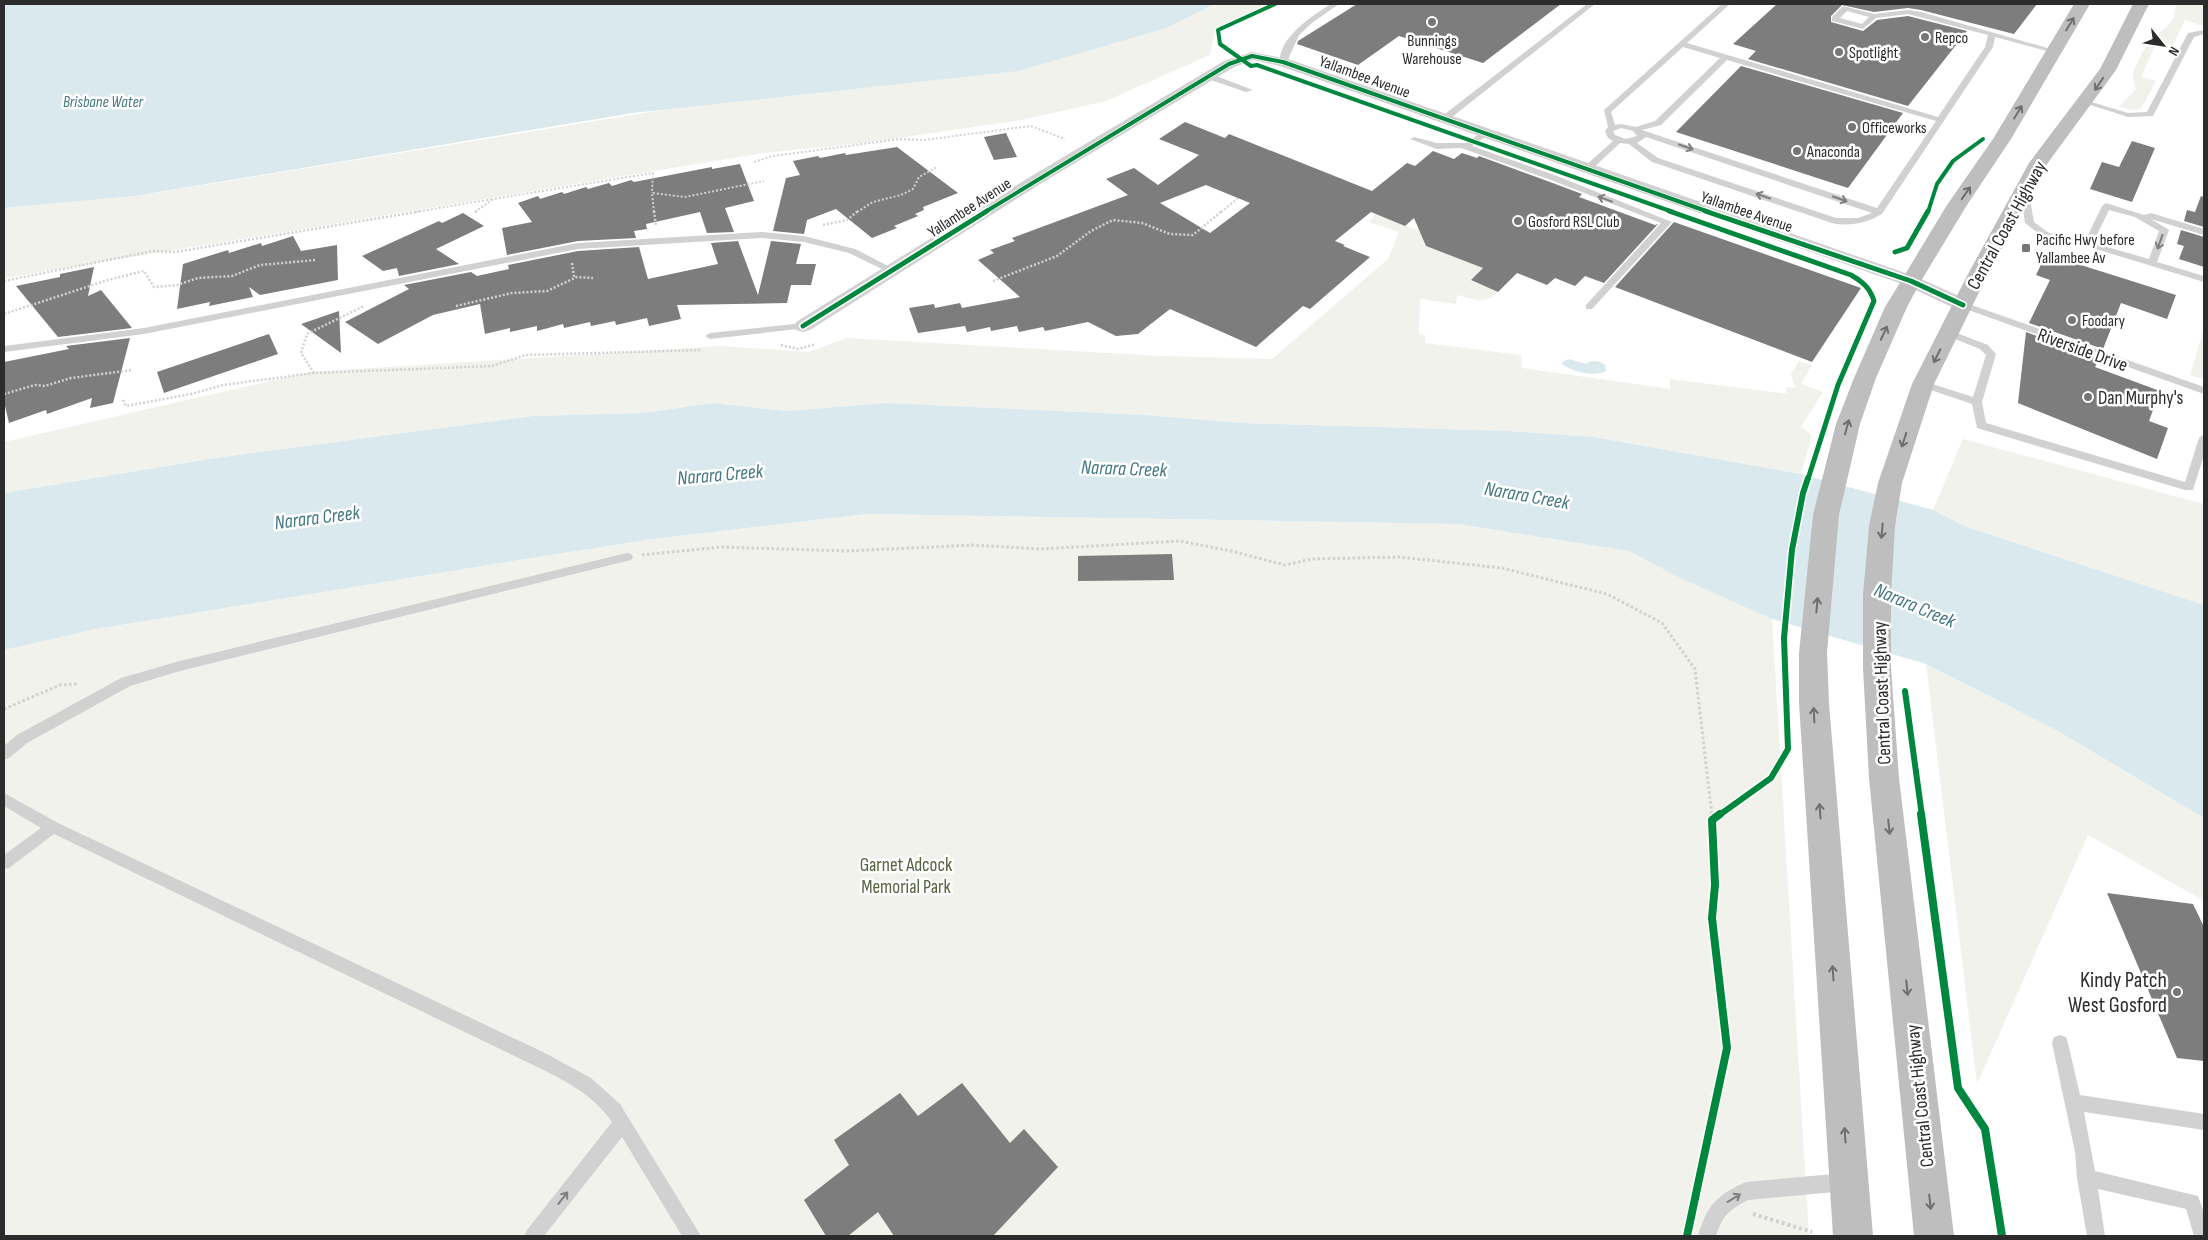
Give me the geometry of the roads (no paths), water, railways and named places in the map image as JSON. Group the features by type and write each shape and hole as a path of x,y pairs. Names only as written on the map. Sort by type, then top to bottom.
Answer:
{"highway":[{"path":"1853,1236 1817,763 1813,653 1824,531 1835,475 1848,424 1865,378 1896,307 1957,205 2002,139 2082,4"},
{"name":"Central Coast Highway","path":"1934,1236 1884,778 1877,668 1877,595 1882,526 1890,483 1923,384 1948,333 2038,163 2086,102 2108,70 2142,4"}],"street":[{"name":"Yallambee Avenue","path":"802,326 1208,76 1244,57 1268,58 1283,62 1911,281 1963,305"}],"lane":[{"path":"1283,62 1288,44 1296,32 1335,4"},
{"path":"1444,119 1591,4"},
{"path":"1726,4 1607,112 1612,127 1609,134 1618,140 1631,142 1655,160 1835,221 1853,222 1872,217 1878,212 1989,47 1992,34"},
{"path":"1874,16 1908,12 2054,51"},
{"path":"2086,102 2128,115 2150,114 2153,112 2191,35 2204,32"},
{"path":"1989,47 2015,40"},
{"path":"1682,44 1941,120"},
{"path":"1638,131 1658,123 1726,56"},
{"path":"1208,76 1249,90"},
{"path":"1612,127 1626,126 1878,212"},
{"path":"1631,142 1642,137 1638,131"},
{"path":"1414,139 1437,146 1461,145 1473,143 1485,134"},
{"path":"1587,169 1618,140"},
{"path":"1461,145 1554,178 1667,222 1589,307"},
{"path":"2024,188 2030,223 2046,235 2088,244 2204,279"},
{"path":"2088,244 2106,206 2138,215 2164,230 2152,264"},
{"path":"2138,215 2148,215 2204,232"},
{"path":"4,350 144,331 310,300 499,260 578,246 640,240 761,235 804,238 852,252 893,271"},
{"name":"Riverside Drive","path":"1963,305 2204,391"},
{"path":"710,336 802,326"},
{"path":"1948,333 1984,347 1991,354 1977,402 1981,425 2189,487 2204,438"},
{"path":"1923,384 1977,402"},
{"path":"4,754 22,739 126,682 180,666 627,557"},
{"path":"4,799 53,827 577,1078 597,1090 611,1104 623,1122 692,1236"},
{"path":"4,863 53,827"},
{"path":"2060,1043 2084,1152 2086,1178 2096,1236"},
{"path":"2074,1102 2204,1122"},
{"path":"533,1236 623,1122"},
{"path":"2086,1178 2198,1203 2203,1236"},
{"path":"1707,1236 1714,1214 1730,1200 1746,1191 1848,1181"}],"water":[{"name":"Brisbane Water","path":"4,4 1215,4 1166,28 1018,71 633,113 135,196 4,208"},
{"path":"1569,359 1586,364 1591,361 1598,362 1605,365 1606,371 1590,374 1577,371 1562,364 1563,361"},
{"name":"Narara Creek","path":"713,403 787,411 886,403 1145,415 1243,423 1508,431 1594,437 1801,474 1933,510 1967,527 2204,605 2204,818 2058,731 1926,664 1772,619 1680,578 1629,551 1458,524 867,514 653,539 544,556 96,629 4,650 4,493 215,458 533,416 642,413"}],"place":[{"name":"Bunnings Warehouse","path":"1432,22"},
{"name":"Repco","path":"1925,37"},
{"name":"Spotlight","path":"1839,52"},
{"name":"Officeworks","path":"1852,127"},
{"name":"Anaconda","path":"1797,151"},
{"name":"Gosford RSL Club","path":"1518,221"},
{"name":"Pacific Hwy before Yallambee Av","path":"2026,248"},
{"name":"Foodary","path":"2072,320"},
{"name":"Dan Murphy's","path":"2088,397"},
{"name":"Kindy Patch West Gosford","path":"2177,992"}],"park label":[{"name":"Garnet Adcock Memorial Park","path":"906,875"}]}
